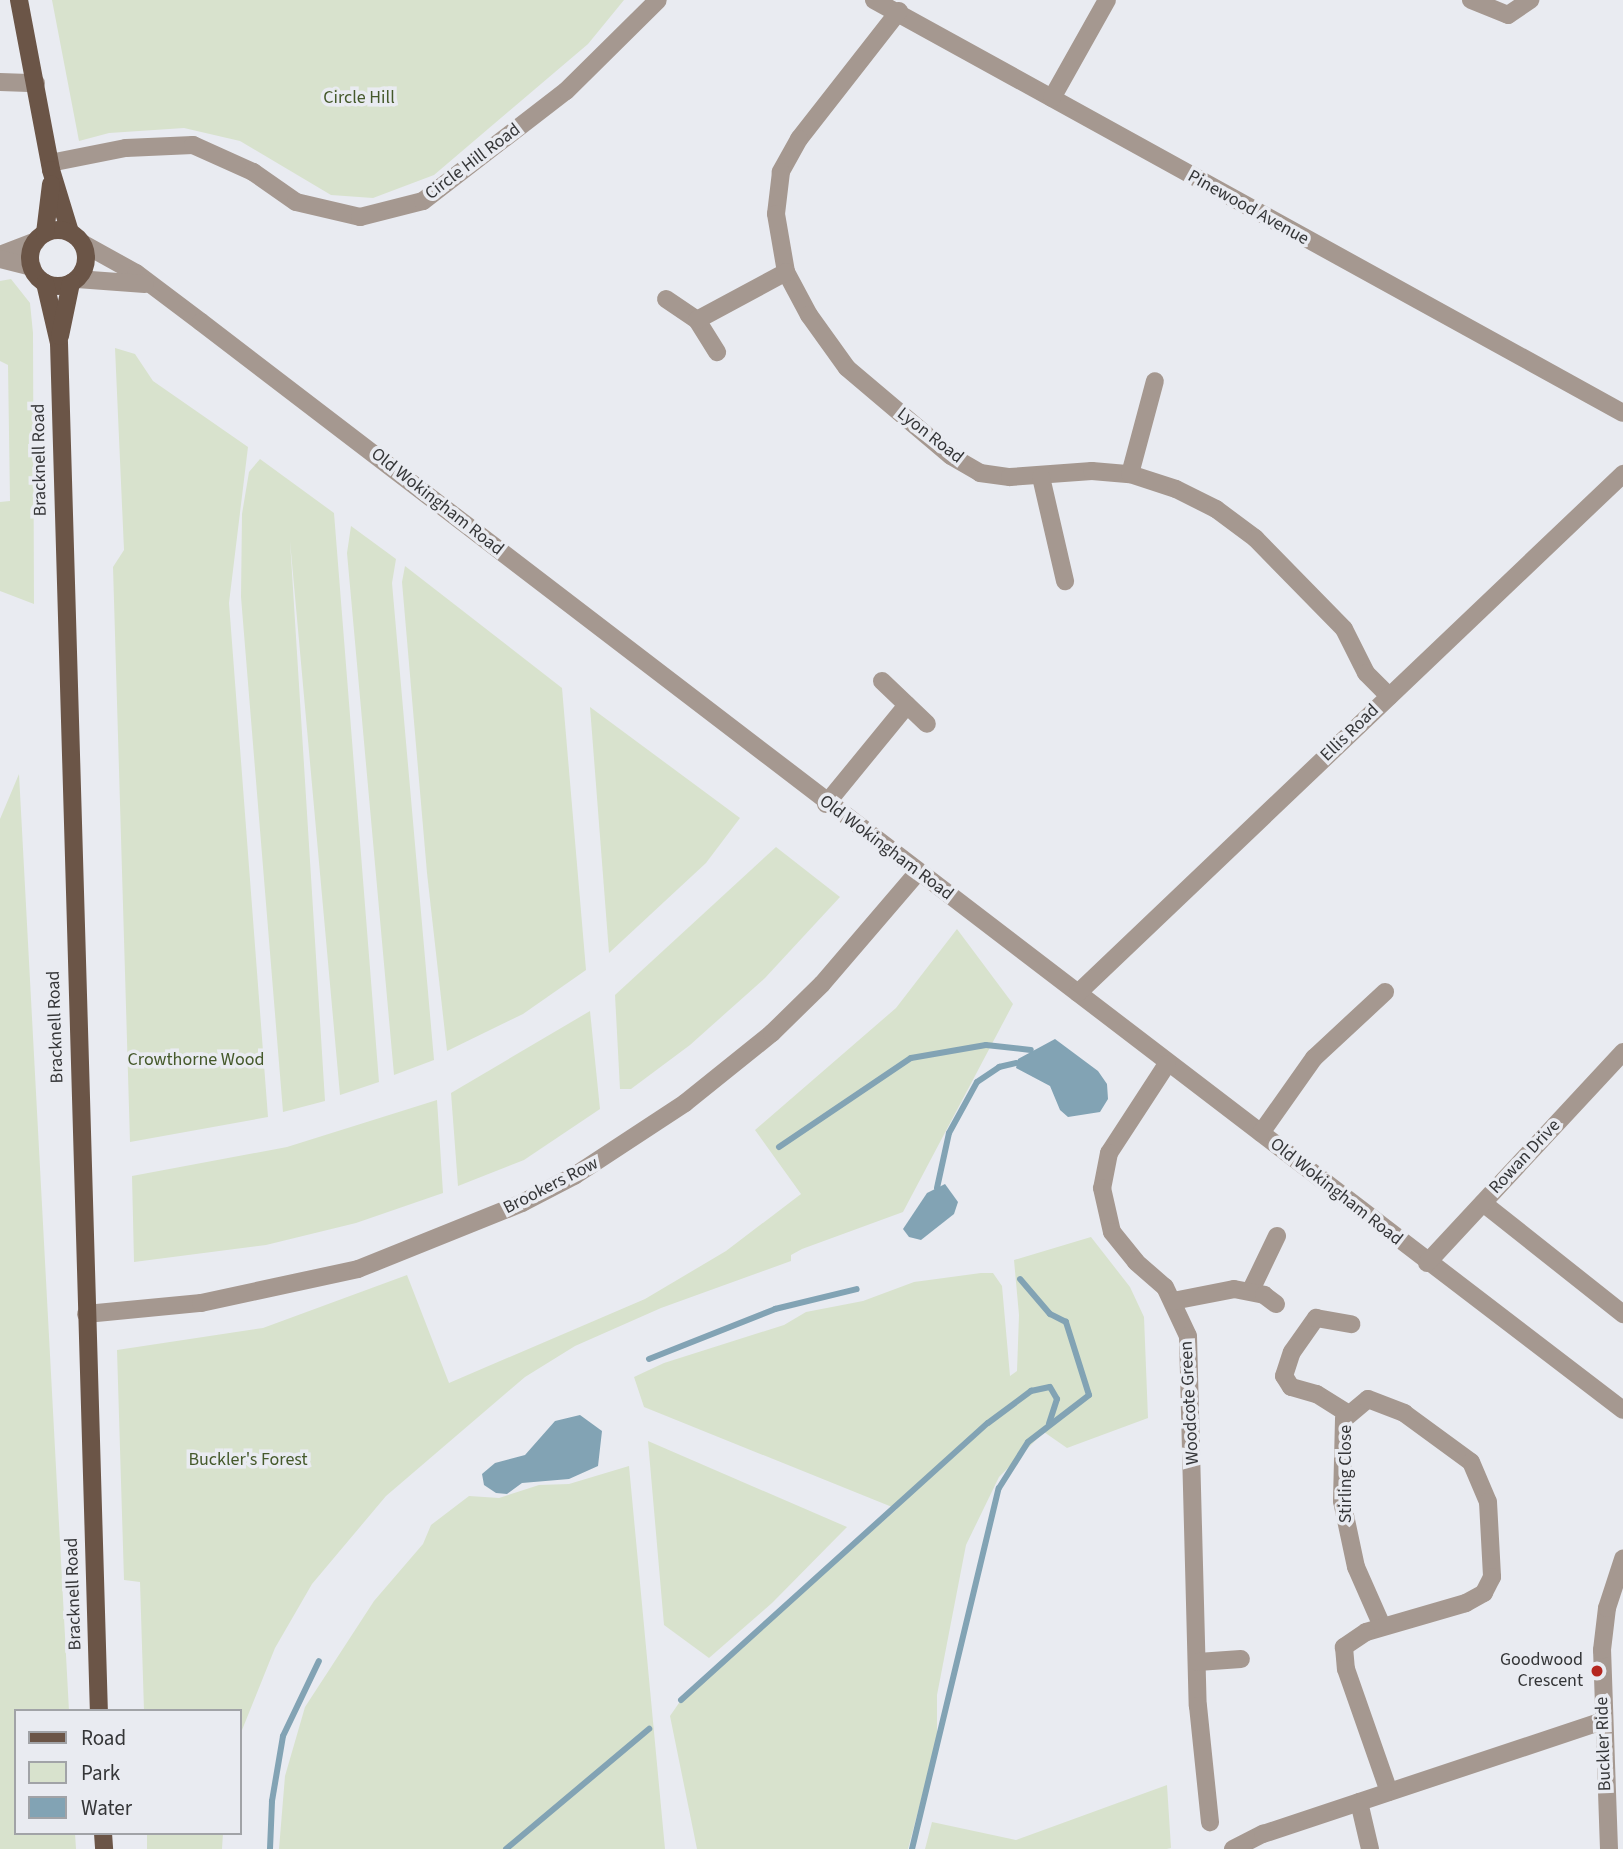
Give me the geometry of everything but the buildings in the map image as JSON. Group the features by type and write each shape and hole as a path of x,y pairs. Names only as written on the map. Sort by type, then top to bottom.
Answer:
{"main road":[{"path":"19,0 51,167 86,262 74,281 45,283 32,267 41,237 51,167"},
{"path":"41,237 76,238"},
{"name":"Bracknell Road","path":"59,343 74,281"},
{"name":"Bracknell Road","path":"45,283 59,343 99,1709"}],"street":[{"name":"Circle Hill Road","path":"51,167 126,148 193,145 253,172 296,202 360,217 423,201 566,91 658,0"},
{"name":"Pinewood Avenue","path":"874,0 900,11 1052,98 1623,413"},
{"path":"1052,98 1107,0"},
{"path":"1471,0 1507,15 1530,0"},
{"name":"Lyon Road","path":"900,11 799,139 780,172 776,214 786,272 809,315 847,368 951,456 979,473 1041,477 1092,471 1130,474 1176,489 1216,509 1255,538 1344,629 1366,673 1389,696"},
{"path":"0,82 36,83"},
{"path":"0,257 41,237"},
{"name":"Old Wokingham Road","path":"76,238 149,285 1623,1410"},
{"path":"0,257 32,267"},
{"path":"696,320 786,272"},
{"name":"Old Wokingham Road","path":"74,281 110,278 149,285"},
{"path":"666,299 696,320 717,352"},
{"path":"1130,474 1155,381"},
{"name":"Ellis Road","path":"1078,993 1623,474"},
{"path":"1041,477 1065,581"},
{"path":"882,681 927,724"},
{"path":"826,804 907,705"},
{"name":"Brookers Row","path":"86,1314 201,1303 358,1269 523,1203 574,1176 685,1103 772,1033 822,984 918,872"},
{"path":"1261,1133 1314,1058 1385,992"},
{"name":"Rowan Drive","path":"1427,1263 1623,1052"},
{"name":"Woodcote Green","path":"1167,1064 1109,1153 1102,1188 1112,1232 1173,1301 1188,1336 1198,1706 1210,1822"},
{"path":"1482,1203 1623,1314"},
{"path":"1251,1290 1277,1236"},
{"path":"1173,1301 1234,1289 1251,1290 1276,1304"},
{"path":"1347,1413 1316,1394 1291,1387 1284,1376 1292,1352 1317,1318 1352,1324"},
{"name":"Stirling Close","path":"1382,1626 1356,1567 1345,1525 1342,1428 1347,1413 1368,1399 1404,1413 1471,1462 1488,1502 1490,1586 1466,1603 1382,1626 1349,1641 1343,1654 1389,1793"},
{"name":"Buckler Ride","path":"1609,1849 1602,1721 1606,1608 1623,1559"},
{"path":"1198,1662 1241,1659"},
{"path":"1233,1849 1263,1834 1602,1721"},
{"path":"1359,1802 1370,1849"}],"green space":[{"name":"Circle Hill","path":"52,0 624,0 588,44 434,175 373,198 331,195 240,141 184,128 109,133 79,141"},
{"path":"11,279 30,303 33,333 34,604 0,591 0,502 10,501 8,365 0,361 0,281"},
{"name":"Crowthorne Wood","path":"115,348 135,354 153,381 248,447 229,603 268,1117 130,1142 113,567 124,550"},
{"name":"Crowthorne Wood","path":"260,459 334,513 379,1082 340,1095 290,541 325,1101 283,1112 241,597 242,514 249,472"},
{"path":"351,526 396,559 392,583 434,1060 394,1075 347,553"},
{"path":"405,566 562,688 586,970 523,1014 447,1051 427,873 402,582"},
{"path":"590,707 740,818 706,863 609,953"},
{"path":"19,774 69,1709 14,1709 14,1835 75,1835 76,1849 0,1849 0,819"},
{"path":"776,847 840,897 765,978 690,1045 631,1089 620,1089 615,995"},
{"name":"Buckler's Forest","path":"957,929 1013,1004 903,1212 802,1249 791,1255 791,1261 661,1308 575,1346 525,1377 386,1496 312,1584 275,1648 242,1730 242,1709 144,1709 140,1582 124,1580 117,1350 263,1328 407,1275 449,1383 645,1299 726,1251 801,1194 755,1130 896,1008"},
{"path":"590,1011 600,1109 524,1160 458,1186 451,1093"},
{"path":"437,1100 443,1193 356,1223 266,1245 134,1262 132,1176 287,1147"},
{"path":"1091,1237 1130,1287 1144,1317 1148,1418 1067,1448 1044,1432 999,1477 966,1545 937,1695 937,1740 908,1849 697,1849 670,1716 681,1700 897,1509 644,1407 634,1377 664,1363 784,1325 806,1312 863,1301 914,1282 981,1273 993,1273 1002,1286 1010,1376 1017,1371 1019,1315 1014,1260"},
{"path":"648,1441 847,1527 772,1603 709,1658 664,1625"},
{"path":"629,1466 665,1849 279,1849 285,1776 305,1707 374,1601 423,1544 431,1525 469,1496 499,1498 539,1485 569,1484"},
{"path":"1167,1785 1171,1848 925,1849 932,1822 1016,1840"},
{"path":"147,1835 223,1835 222,1849 147,1849"}],"water":[{"path":"1055,1039 1098,1071 1107,1084 1108,1099 1100,1112 1068,1117 1060,1110 1050,1086 1016,1068 1018,1059"},
{"path":"945,1184 958,1202 954,1214 921,1240 909,1237 903,1229 927,1193"},
{"path":"580,1415 602,1431 598,1466 569,1479 522,1483 507,1494 496,1493 484,1485 482,1474 495,1463 525,1455 555,1421"}],"waterway":[{"path":"779,1147 911,1058 986,1045 1031,1050"},
{"path":"937,1188 949,1133 977,1082 999,1067 1017,1063"},
{"path":"912,1849 999,1488 1028,1442 1089,1395 1066,1322 1050,1314 1020,1279"},
{"path":"649,1359 775,1309 857,1289"},
{"path":"681,1700 988,1423 1031,1391 1050,1387 1057,1399 1049,1424"},
{"path":"270,1849 272,1801 283,1736 319,1661"},
{"path":"506,1849 649,1729"}],"place":[{"name":"Goodwood Crescent","path":"1597,1671"}]}
